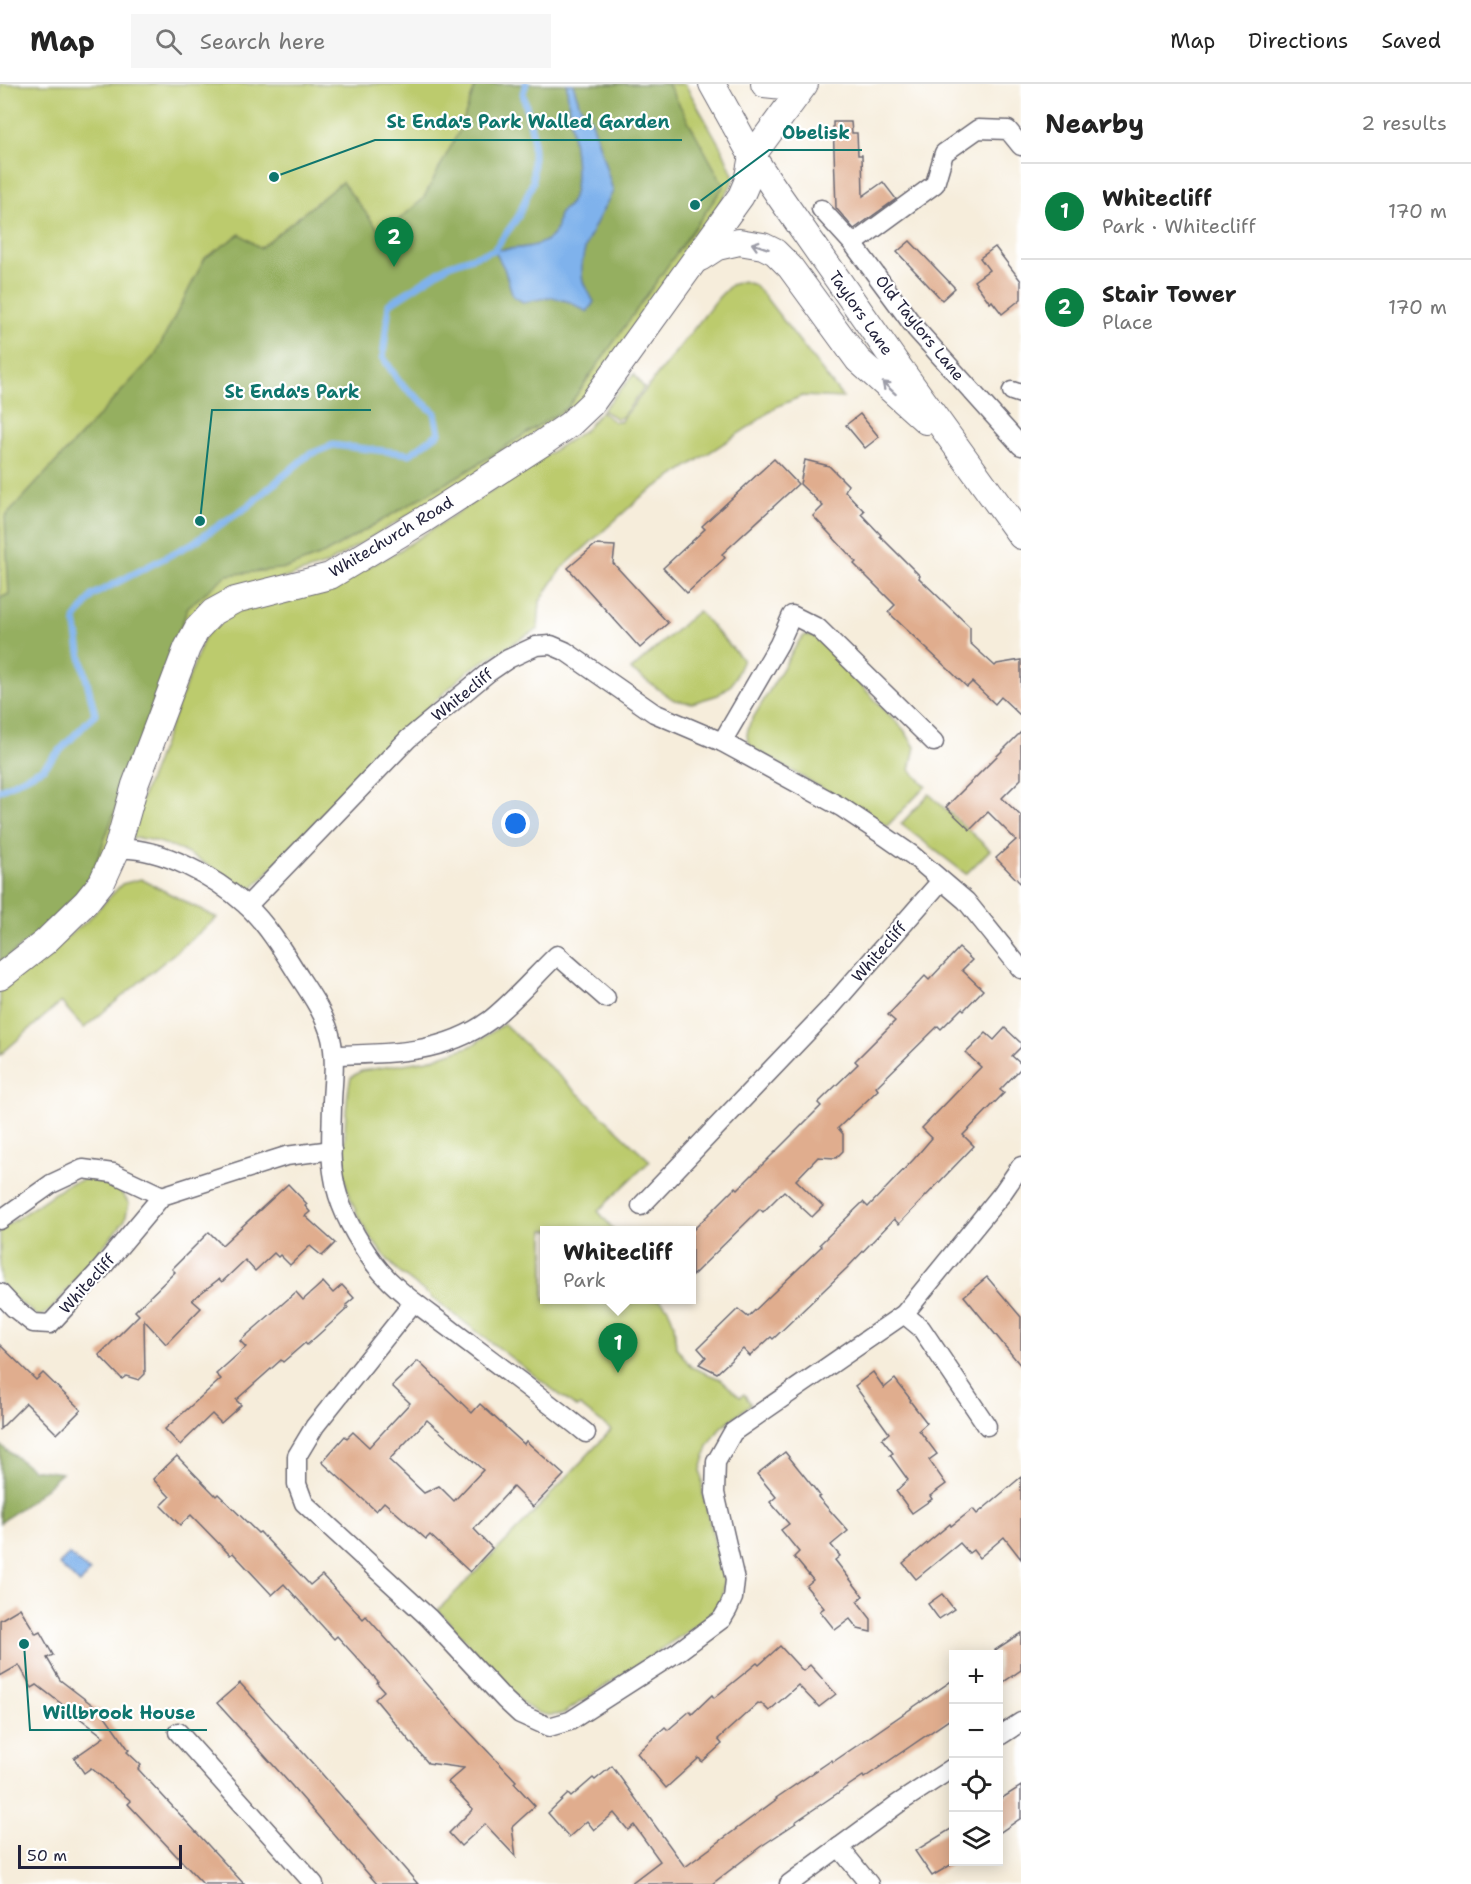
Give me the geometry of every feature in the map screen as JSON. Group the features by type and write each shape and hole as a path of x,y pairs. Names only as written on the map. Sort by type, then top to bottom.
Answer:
{"street":[{"name":"Taylors Lane","path":"712,84 752,156 896,363 1020,533"},
{"path":"764,84 783,86 788,84"},
{"name":"Whitechurch Road","path":"0,977 45,942 95,893 102,882 117,849 135,785 187,648 197,629 213,612 235,600 330,576 423,520 570,424 592,404 663,303 697,260 741,196 752,156 805,84"},
{"path":"853,244 935,184 944,153 978,129 1008,130 1021,147"},
{"name":"Old Taylors Lane","path":"821,209 853,244 916,329 1021,446"},
{"path":"697,260 717,247 739,242 763,246 776,252 790,267 858,360 964,455"},
{"path":"722,742 779,644 792,615 819,628 934,742"},
{"name":"Whitecliff","path":"247,906 291,863 408,739 508,659 536,646 550,645 565,651 654,713 722,742 841,807 912,855 966,901 1021,969"},
{"path":"117,849 133,848 153,851 177,861 218,884 247,906 283,951 314,999 331,1037 334,1055 332,1150 334,1178 341,1205 368,1255 386,1278 413,1303 586,1432"},
{"name":"Whitecliff","path":"641,1206 830,1008 942,880"},
{"path":"334,1055 396,1053 427,1049 466,1034 490,1020 557,955 606,998"},
{"path":"0,1220 51,1184 83,1169 113,1173 162,1196 286,1156 332,1150"},
{"path":"413,1303 315,1426 297,1456 297,1484 304,1503 429,1618 505,1700 529,1719 549,1727 570,1721 679,1651 722,1619 733,1598 735,1580 715,1493 716,1462 733,1432 904,1314 1021,1166"},
{"name":"Whitecliff","path":"0,1293 33,1323 50,1324 100,1270 162,1196"},
{"path":"904,1314 921,1328 987,1426"},
{"path":"1003,1734 1021,1722"},
{"path":"178,1732 314,1884"},
{"path":"789,1884 949,1770"},
{"path":"839,1847 869,1884"}],"green space":[{"path":"0,84 685,84 723,151 734,177 690,252 585,399 464,482 325,565 208,603 101,866 0,967"},
{"path":"476,84 668,84 724,186 568,407 472,468 324,554 287,568 227,575 188,607 89,883 36,935 0,963 0,598 9,594 5,517 155,355 205,258 240,234 260,248 342,182 382,234 423,199 460,129"},
{"path":"743,281 754,285 763,294 843,398 802,396 776,407 642,496 561,569 540,601 538,630 469,670 399,734 249,892 239,888 216,870 182,851 157,842 132,838 133,821 205,636 229,612 368,567 397,552 585,430 634,374 644,388 622,417 617,419 604,411 602,413 615,422 620,422 719,297 731,285"},
{"path":"698,611 743,660 732,684 718,695 692,703 674,700 631,670"},
{"path":"805,635 814,636 904,730 915,747 910,770 926,786 887,826 754,749 748,740 750,723 799,641"},
{"path":"929,794 990,850 966,874 901,824"},
{"path":"141,879 217,918 84,1028 61,1002 0,1055 0,991 87,921 122,884"},
{"path":"504,1024 650,1161 598,1211 611,1226 540,1226 540,1304 664,1304 674,1324 676,1347 691,1367 720,1379 740,1397 744,1394 751,1404 721,1427 708,1446 701,1470 703,1495 724,1579 723,1596 713,1612 690,1630 558,1715 546,1715 535,1711 520,1701 438,1610 611,1430 580,1406 577,1408 400,1273 364,1228 347,1188 343,1169 346,1104 351,1077 361,1071 428,1060 471,1046"},
{"path":"87,1179 109,1181 116,1186 129,1203 125,1220 50,1311 39,1317 10,1295 0,1283 0,1230 68,1184"},
{"path":"0,1445 32,1469 62,1473 34,1498 0,1523"}],"water":[{"path":"567,84 573,84 580,106 592,121 613,191 590,234 583,258 583,281 594,302 587,312 570,302 552,297 523,302 513,296 504,268 494,250 529,247 546,241 556,229 560,213 571,202 576,177"},
{"path":"69,1554 90,1572 80,1584 59,1565"}],"building":[{"path":"833,122 851,122 852,133 857,133 858,155 862,155 863,196 883,182 896,199 854,229 836,208"},
{"path":"910,241 955,288 942,300 897,252"},
{"path":"995,247 1021,281 1021,299 1002,314 992,301 990,303 974,281 989,270 980,258"},
{"path":"860,414 879,437 865,448 846,425"},
{"path":"774,459 798,484 722,554 725,558 687,593 663,568 705,529 702,526"},
{"path":"805,460 829,466 848,485 845,491 864,511 861,514 920,576 919,578 970,627 970,643 995,666 1021,660 1021,716 1001,697 995,704 972,682 967,687 888,612 895,605 854,564 856,562 813,516 823,506 800,484"},
{"path":"595,545 615,546 613,563 668,623 640,648 568,568"},
{"path":"1021,732 1021,779 1002,798 1021,816 1021,884 996,858 1016,840 988,812 970,830 946,807"},
{"path":"959,948 972,960 962,970 983,990 941,1029 938,1026 876,1087 878,1090 838,1128 843,1134 843,1151 836,1158 818,1157 796,1180 823,1206 812,1217 784,1191 763,1212 760,1209 696,1272 696,1227 736,1187 738,1189 821,1106 818,1103 858,1064 855,1061 895,1021 888,1015 925,976 929,980"},
{"path":"1005,1028 1021,1043 1021,1047 1012,1056 1021,1064 1021,1068 1000,1090 1004,1093 963,1135 974,1146 899,1224 894,1219 773,1339 771,1337 750,1356 743,1349 717,1373 699,1364 706,1357 698,1348 738,1309 748,1317 822,1246 820,1244 863,1202 868,1207 914,1159 932,1138 922,1128 981,1067 966,1053 986,1033 994,1040"},
{"path":"288,1184 307,1204 305,1206 310,1212 305,1216 335,1243 322,1256 310,1246 290,1265 280,1255 278,1257 274,1253 255,1271 245,1260 222,1282 219,1279 192,1300 201,1308 166,1344 144,1320 145,1374 139,1380 126,1376 122,1379 99,1355 139,1315 135,1311 175,1272 172,1269 209,1232 222,1245"},
{"path":"987,1277 1021,1317 1021,1366 964,1296"},
{"path":"323,1282 333,1293 342,1285 354,1298 346,1305 348,1308 307,1345 305,1343 283,1362 281,1360 236,1400 241,1405 221,1423 212,1414 180,1445 165,1429 221,1379 216,1374 246,1347 240,1341 296,1292 303,1300"},
{"path":"0,1345 36,1380 43,1373 81,1410 57,1434 26,1403 0,1429"},
{"path":"418,1361 472,1413 480,1404 524,1444 526,1441 564,1475 533,1507 513,1487 474,1529 492,1548 470,1572 430,1535 426,1539 384,1502 376,1511 322,1462 345,1436 347,1438 353,1432 369,1447 410,1403 392,1386","holes":["427,1420 483,1470 454,1501 439,1486 424,1493 389,1460"]},
{"path":"873,1372 884,1388 895,1379 927,1423 919,1430 937,1454 929,1460 946,1484 930,1496 932,1499 912,1513 896,1491 908,1480 890,1455 893,1453 882,1439 889,1433 855,1386"},
{"path":"785,1452 818,1493 820,1496 818,1497 848,1531 831,1545 840,1556 835,1560 863,1596 857,1601 871,1619 871,1632 858,1629 850,1619 835,1630 820,1611 824,1608 806,1586 813,1580 794,1557 799,1552 781,1530 789,1524 770,1502 776,1497 757,1474"},
{"path":"177,1456 216,1496 218,1494 258,1533 260,1532 310,1585 322,1575 363,1619 366,1616 459,1721 516,1781 514,1783 535,1806 512,1827 516,1857 485,1824 461,1846 449,1833 473,1809 448,1782 464,1768 428,1763 375,1699 384,1691 377,1683 378,1681 337,1636 334,1639 284,1584 272,1595 233,1553 230,1555 191,1515 180,1525 161,1506 170,1497 153,1479"},
{"path":"1021,1477 1021,1559 1004,1537 979,1558 973,1550 969,1553 960,1543 916,1579 903,1563 950,1524 951,1526 973,1509 977,1514"},
{"path":"942,1594 954,1609 939,1619 928,1604"},
{"path":"20,1608 36,1634 40,1632 53,1655 47,1658 60,1680 103,1713 129,1750 127,1752 141,1765 138,1769 244,1884 203,1884 128,1804 131,1801 91,1768 84,1773 74,1758 104,1737 37,1685 32,1688 19,1665 0,1676 0,1620"},
{"path":"1021,1633 1021,1670 1003,1682 1003,1650 995,1650"},
{"path":"780,1646 803,1671 810,1665 836,1694 819,1707 798,1685 769,1711 758,1703 718,1739 722,1744 702,1762 699,1758 666,1788 637,1753 665,1727 668,1730 690,1711 692,1714 712,1695 714,1698 757,1663 759,1665"},
{"path":"240,1683 418,1884 377,1884 217,1703"},
{"path":"949,1683 949,1720 795,1822 712,1884 630,1884 660,1861 634,1825 628,1830 614,1813 594,1830 587,1821 569,1837 548,1813 568,1794 571,1797 593,1778 595,1780 612,1766 685,1867 776,1798 832,1760 833,1762"},
{"path":"1021,1786 1021,1818 1003,1830 1003,1812 1003,1797"},
{"path":"949,1830 949,1866 932,1876 915,1851"}],"waterway":[{"path":"0,790 43,768 95,714 80,653 75,619 93,595 193,543 248,506 308,455 333,445 410,454 439,433 435,413 399,382 383,357 389,304 449,265 494,250 518,217 533,182 533,136 523,93 526,84"}],"place":[{"name":"St Enda's Park Walled Garden","path":"274,177"},
{"name":"Obelisk","path":"695,205"},
{"name":"Stair Tower","path":"394,267"},
{"name":"St Enda's Park","path":"200,521"},
{"name":"Whitecliff","path":"618,1373"},
{"name":"Willbrook House","path":"24,1644"}]}
